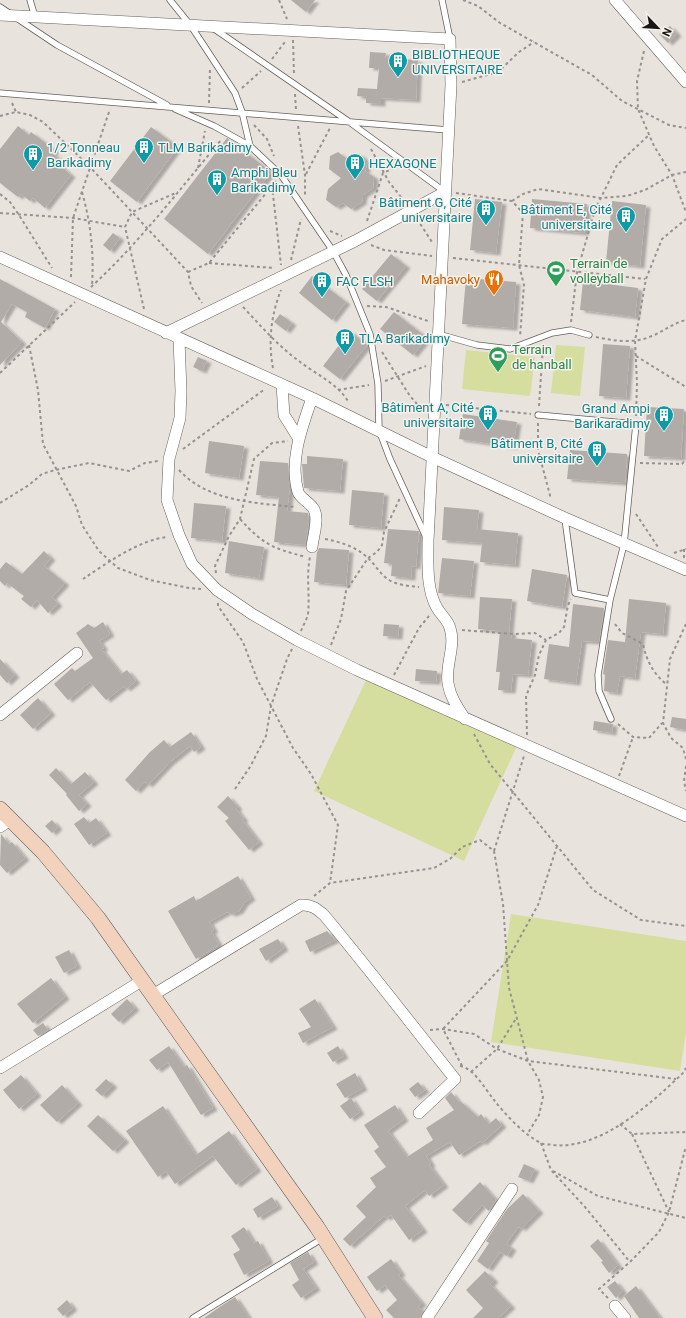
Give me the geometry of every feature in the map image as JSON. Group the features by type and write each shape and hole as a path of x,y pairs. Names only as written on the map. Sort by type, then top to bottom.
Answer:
{"street":[{"path":"615,0 686,82"},
{"path":"5,15 450,39 451,85 433,424 428,569 437,607 447,620 451,629 452,644 448,682 452,698 465,719"},
{"path":"166,333 236,299 285,271 333,251 445,192"},
{"path":"0,257 312,398 432,457 555,514 686,570"},
{"path":"179,339 181,391 180,418 169,459 167,500 178,535 192,564 217,590 252,614 297,640 327,655 465,719 686,816"},
{"path":"278,383 284,415 299,439"},
{"path":"312,398 299,439 296,480 298,494 314,509 316,517 312,547"},
{"path":"0,715 77,653"},
{"path":"0,809 5,823 43,852 98,918 323,1238 375,1318"},
{"path":"153,995 301,905 307,904 315,907 324,915 374,976 455,1079 419,1113"},
{"path":"0,1068 143,980"},
{"path":"427,1318 512,1188"},
{"path":"615,1306 625,1318"}],"lane":[{"path":"30,0 35,16"},
{"path":"170,0 191,26 235,93 242,112 250,146"},
{"path":"442,0 450,39"},
{"path":"0,7 5,15 57,45 170,106 250,146 281,175 333,251 346,275 370,334 378,384 378,430 428,541"},
{"path":"212,27 348,121 445,192"},
{"path":"0,93 448,130"},
{"path":"438,329 477,345 510,349 544,336 571,330 589,335"},
{"path":"538,415 636,424 624,544 607,614 598,675 598,691 611,718"},
{"path":"565,518 575,594 610,600"},
{"path":"193,1318 323,1238"}],"path":[{"path":"0,503 30,485 42,474 55,470 89,463 129,471 145,462 169,459 278,383 270,349 274,306 304,208 305,175 297,117 292,31 279,0"},
{"path":"463,0 478,6 500,23 592,75 622,101 669,125 686,128"},
{"path":"648,37 637,81 638,109 654,146 672,175 686,212"},
{"path":"451,85 498,72 519,52 534,42"},
{"path":"71,289 73,218 89,166 113,102"},
{"path":"0,116 16,112 43,122 89,166 188,272 191,286 207,312"},
{"path":"209,264 281,175 267,139 242,112"},
{"path":"305,175 335,120"},
{"path":"0,373 131,249 227,134"},
{"path":"571,330 577,272 595,210 617,165 649,135"},
{"path":"364,235 370,208 383,173 394,167 411,168"},
{"path":"512,201 523,194 538,189 601,198 627,196 645,190 672,175 686,172"},
{"path":"272,185 285,271"},
{"path":"82,191 90,221 94,262 92,286"},
{"path":"147,324 125,227 132,212 180,191"},
{"path":"445,192 512,201 523,213 519,266 524,285 519,345"},
{"path":"0,194 10,202 52,265 54,282"},
{"path":"0,213 73,218 125,227"},
{"path":"636,424 637,383 635,341 646,279 662,239 686,219"},
{"path":"442,257 646,279"},
{"path":"188,272 209,264 285,271"},
{"path":"236,299 271,337 338,390 347,399 358,420"},
{"path":"358,305 386,307 408,313 438,329"},
{"path":"589,335 615,341 635,341 652,336 679,321 686,320"},
{"path":"370,334 410,396 433,424"},
{"path":"544,336 538,415 538,450 555,514"},
{"path":"29,346 38,390 43,444 55,470 76,506 82,525 99,551 118,568 150,580 189,588 217,590"},
{"path":"636,355 686,387"},
{"path":"338,390 378,384 436,362"},
{"path":"434,404 538,415"},
{"path":"299,439 272,443 254,458 240,519 229,536 215,566 218,606 243,642 257,679 271,706 293,748 311,774 338,825 330,883"},
{"path":"169,459 184,475 212,492 244,502 314,509"},
{"path":"682,464 686,459"},
{"path":"632,463 682,464 686,468"},
{"path":"327,655 341,619 342,603 346,591 368,558 377,552 382,545 384,532 404,490"},
{"path":"628,504 658,545 660,559"},
{"path":"240,519 257,537 277,549 312,547 341,542 368,558 389,580 406,586 432,590"},
{"path":"83,579 110,561 155,538 178,535"},
{"path":"235,789 250,767 266,736 271,706 287,659 308,615 309,584 307,569 312,547"},
{"path":"528,1133 539,1115 543,1097 539,1080 528,1061 510,988 503,904 494,851 512,790 528,746 526,696 535,675 539,655 546,640 559,633 564,627 568,605 575,594"},
{"path":"389,684 419,628 437,607"},
{"path":"607,614 622,633 643,644 646,660 656,675 667,685"},
{"path":"686,624 670,659 663,723 671,738 683,748 686,759"},
{"path":"451,629 515,634 535,633 546,640"},
{"path":"611,718 633,737 649,738 663,723"},
{"path":"465,719 490,764 593,890 641,920 686,926"},
{"path":"616,785 633,737"},
{"path":"686,766 684,781 686,791"},
{"path":"307,904 315,894 330,883 434,868 450,859 462,847 480,840 494,851"},
{"path":"443,1029 507,961 538,905 557,845"},
{"path":"471,1072 497,1049 517,1017"},
{"path":"443,1029 462,1066 471,1072 509,1119 541,1143 562,1146 585,1142 620,1124 654,1100 686,1068"},
{"path":"416,1031 443,1029 474,1034 497,1049 528,1061 676,1079"},
{"path":"445,1066 462,1066"},
{"path":"620,1124 632,1134 668,1212"},
{"path":"632,1134 686,1132"},
{"path":"541,1143 551,1170 585,1207 630,1262"},
{"path":"615,1306 600,1289 630,1262 659,1232 668,1212 686,1146"},
{"path":"551,1170 598,1196 668,1212 686,1218"}],"green space":[{"path":"556,345 585,347 580,396 551,393"},
{"name":"Terrain de hanball","path":"466,350 535,357 530,396 462,389"},
{"path":"368,676 517,746 464,861 314,791"},
{"path":"511,914 686,941 686,1032 680,1071 491,1042"}],"building":[{"path":"291,0 315,0 306,12"},
{"path":"670,26 677,34 668,43 659,34"},
{"name":"BIBLIOTHEQUE UNIVERSITAIRE","path":"370,52 386,53 385,58 418,60 416,100 381,98 381,104 366,103 366,97 357,96 358,88 377,89 379,68 369,68"},
{"name":"1/2 Tonneau Barikadimy","path":"18,126 29,135 31,132 55,150 52,153 64,162 61,166 71,175 45,208 33,198 30,201 21,194 18,197 0,183 0,149"},
{"name":"TLM Barikadimy","path":"151,127 178,147 137,202 110,181"},
{"name":"Amphi Bleu Barikadimy","path":"227,138 271,172 208,254 164,219"},
{"name":"HEXAGONE","path":"338,152 347,159 359,154 368,161 365,171 374,177 373,188 363,195 362,202 351,209 343,203 336,207 326,200 328,189 341,178 329,169 330,156"},
{"name":"Bâtiment G, Cité universitaire","path":"475,199 502,202 496,253 470,250"},
{"path":"532,199 587,204 584,233 530,228"},
{"name":"Bâtiment E, Cité universitaire","path":"612,201 646,205 640,266 606,262"},
{"path":"113,233 120,238 110,251 103,245"},
{"path":"391,254 406,266 377,301 362,289"},
{"name":"FAC FLSH","path":"312,276 346,302 332,320 299,293"},
{"path":"466,278 516,282 513,328 462,324"},
{"path":"0,279 55,309 45,328 25,317 27,312 12,304 1,322 22,342 0,365"},
{"path":"583,281 638,288 635,317 580,310"},
{"path":"394,312 427,338 413,355 380,329"},
{"path":"280,314 292,323 286,331 274,322"},
{"name":"TLA Barikadimy","path":"350,331 367,345 340,379 323,366"},
{"path":"603,344 630,346 626,398 599,396"},
{"path":"198,357 207,361 202,371 193,367"},
{"name":"Grand Ampi Barikaradimy","path":"647,407 684,409 681,458 644,456"},
{"name":"Bâtiment A, Cité universitaire","path":"463,414 517,422 513,447 459,439"},
{"path":"209,441 244,446 239,478 205,473"},
{"name":"Bâtiment B, Cité universitaire","path":"570,450 627,454 625,483 567,479"},
{"path":"307,456 343,459 340,491 304,488 302,464 307,464"},
{"path":"260,461 288,463 290,487 287,511 308,513 309,521 305,545 274,542 279,497 256,495"},
{"path":"352,490 384,493 381,528 349,525"},
{"path":"194,503 226,506 222,541 191,538"},
{"path":"444,507 479,510 477,529 518,533 515,565 480,562 482,543 442,540"},
{"path":"388,529 419,531 416,567 412,566 411,578 391,576 392,564 384,563"},
{"path":"229,541 264,547 259,578 225,573"},
{"path":"319,548 349,550 346,585 314,582 317,552"},
{"path":"44,551 51,558 44,566 65,583 52,597 58,604 48,613 37,600 31,607 21,599 24,596 7,583 5,586 0,581 0,569 6,562 22,574"},
{"path":"442,558 474,561 470,596 438,593"},
{"path":"532,569 567,575 562,607 527,601"},
{"path":"480,597 512,599 509,632 512,633 511,638 532,640 528,675 513,674 511,691 498,690 500,672 496,672 500,631 478,629"},
{"path":"629,599 666,603 663,634 641,632 635,678 620,676 617,693 604,691 605,675 603,674 608,640 625,642"},
{"path":"573,604 604,608 599,642 582,641 576,683 544,679 549,644 569,647"},
{"path":"103,622 110,634 99,641 104,648 101,649 121,674 127,670 136,681 126,689 124,686 106,700 90,682 68,700 54,684 72,668 75,671 93,658 76,633 88,624 94,628"},
{"path":"384,624 399,625 398,637 383,636"},
{"path":"0,659 15,675 7,683 0,675"},
{"path":"416,669 437,671 436,682 415,681"},
{"path":"38,698 51,713 33,729 20,715"},
{"path":"672,717 686,719 686,730 670,727"},
{"path":"594,721 613,724 612,733 593,730"},
{"path":"191,732 201,747 194,752 190,746 170,762 148,785 145,782 136,791 125,780 150,752 164,740 170,747"},
{"path":"56,768 71,784 85,772 94,782 79,795 87,804 79,811 66,795 67,794 49,775"},
{"path":"228,796 238,807 236,809 244,819 242,820 259,842 249,850 225,821 229,818 217,807"},
{"path":"84,817 89,823 96,818 107,833 89,845 74,824"},
{"path":"52,820 58,827 52,833 45,826"},
{"path":"1,834 9,844 12,842 25,858 7,873 0,865"},
{"path":"238,876 251,898 244,903 239,911 232,914 227,912 209,922 214,930 211,931 219,945 196,959 168,911 194,896 196,901"},
{"path":"327,931 335,940 310,952 305,941"},
{"path":"278,939 284,948 266,961 259,949"},
{"path":"69,950 77,966 64,973 55,957"},
{"path":"51,978 65,997 33,1023 17,1004"},
{"path":"127,999 135,1008 119,1022 111,1014"},
{"path":"315,999 333,1027 303,1043 298,1033 311,1027 299,1009"},
{"path":"43,1023 48,1030 38,1036 33,1030"},
{"path":"169,1046 184,1067 187,1065 213,1108 201,1115 168,1062 157,1070 149,1060"},
{"path":"338,1046 344,1056 333,1062 327,1053"},
{"path":"355,1073 363,1088 345,1098 336,1084"},
{"path":"21,1075 37,1094 19,1109 3,1090"},
{"path":"106,1079 113,1085 102,1096 95,1090"},
{"path":"418,1082 425,1090 415,1097 409,1089"},
{"path":"62,1085 78,1103 57,1122 40,1105"},
{"path":"451,1092 459,1102 460,1101 478,1117 481,1114 489,1124 496,1118 502,1125 482,1143 481,1141 459,1155 450,1142 426,1156 431,1164 429,1165 444,1185 429,1196 425,1190 405,1206 423,1230 409,1240 391,1215 386,1218 384,1216 350,1246 343,1239 366,1217 356,1206 376,1187 370,1178 386,1167 374,1151 379,1147 364,1125 395,1105 404,1119 388,1131 407,1157 433,1140 426,1128 454,1110 445,1098"},
{"path":"351,1098 360,1112 350,1119 340,1106"},
{"path":"163,1106 196,1155 229,1131 257,1169 236,1185 213,1156 175,1184 166,1171 158,1177 126,1131"},
{"path":"98,1115 125,1140 113,1151 87,1126"},
{"path":"524,1164 535,1169 529,1181 518,1177"},
{"path":"480,1182 496,1200 489,1211 482,1205 466,1223 452,1210"},
{"path":"523,1194 539,1211 521,1229 519,1226 506,1244 512,1248 507,1256 500,1252 488,1269 477,1261 489,1243 486,1241 507,1209"},
{"path":"272,1197 278,1206 258,1218 253,1209"},
{"path":"244,1227 254,1243 258,1241 269,1261 244,1275 233,1254 240,1250 231,1236"},
{"path":"598,1239 618,1265 609,1273 601,1262 603,1261 590,1246"},
{"path":"308,1252 314,1262 303,1269 316,1288 301,1298 292,1285 299,1280 290,1263"},
{"path":"391,1259 401,1273 398,1275 422,1303 418,1307 423,1311 420,1318 394,1318 386,1310 397,1300 385,1285 377,1291 367,1277"},
{"path":"485,1271 494,1280 490,1284 511,1306 498,1318 473,1318 483,1308 466,1290"},
{"path":"615,1281 623,1291 616,1298 607,1287"},
{"path":"636,1286 660,1318 639,1318 624,1296"},
{"path":"235,1297 249,1318 204,1318 221,1306"},
{"path":"67,1300 73,1308 63,1316 57,1309"}],"place":[{"name":"BIBLIOTHEQUE UNIVERSITAIRE","path":"398,78"},
{"name":"TLM Barikadimy","path":"144,164"},
{"name":"1/2 Tonneau Barikadimy","path":"33,171"},
{"name":"HEXAGONE","path":"355,180"},
{"name":"Amphi Bleu Barikadimy","path":"217,196"},
{"name":"Bâtiment G, Cité universitaire","path":"486,226"},
{"name":"Bâtiment E, Cité universitaire","path":"626,233"},
{"name":"Terrain de volleyball","path":"556,287"},
{"name":"Mahavoky","path":"494,296"},
{"name":"FAC FLSH","path":"322,298"},
{"name":"TLA Barikadimy","path":"345,355"},
{"name":"Terrain de hanball","path":"498,373"},
{"name":"Bâtiment A, Cité universitaire","path":"488,431"},
{"name":"Grand Ampi Barikaradimy","path":"664,432"},
{"name":"Bâtiment B, Cité universitaire","path":"597,467"}]}
